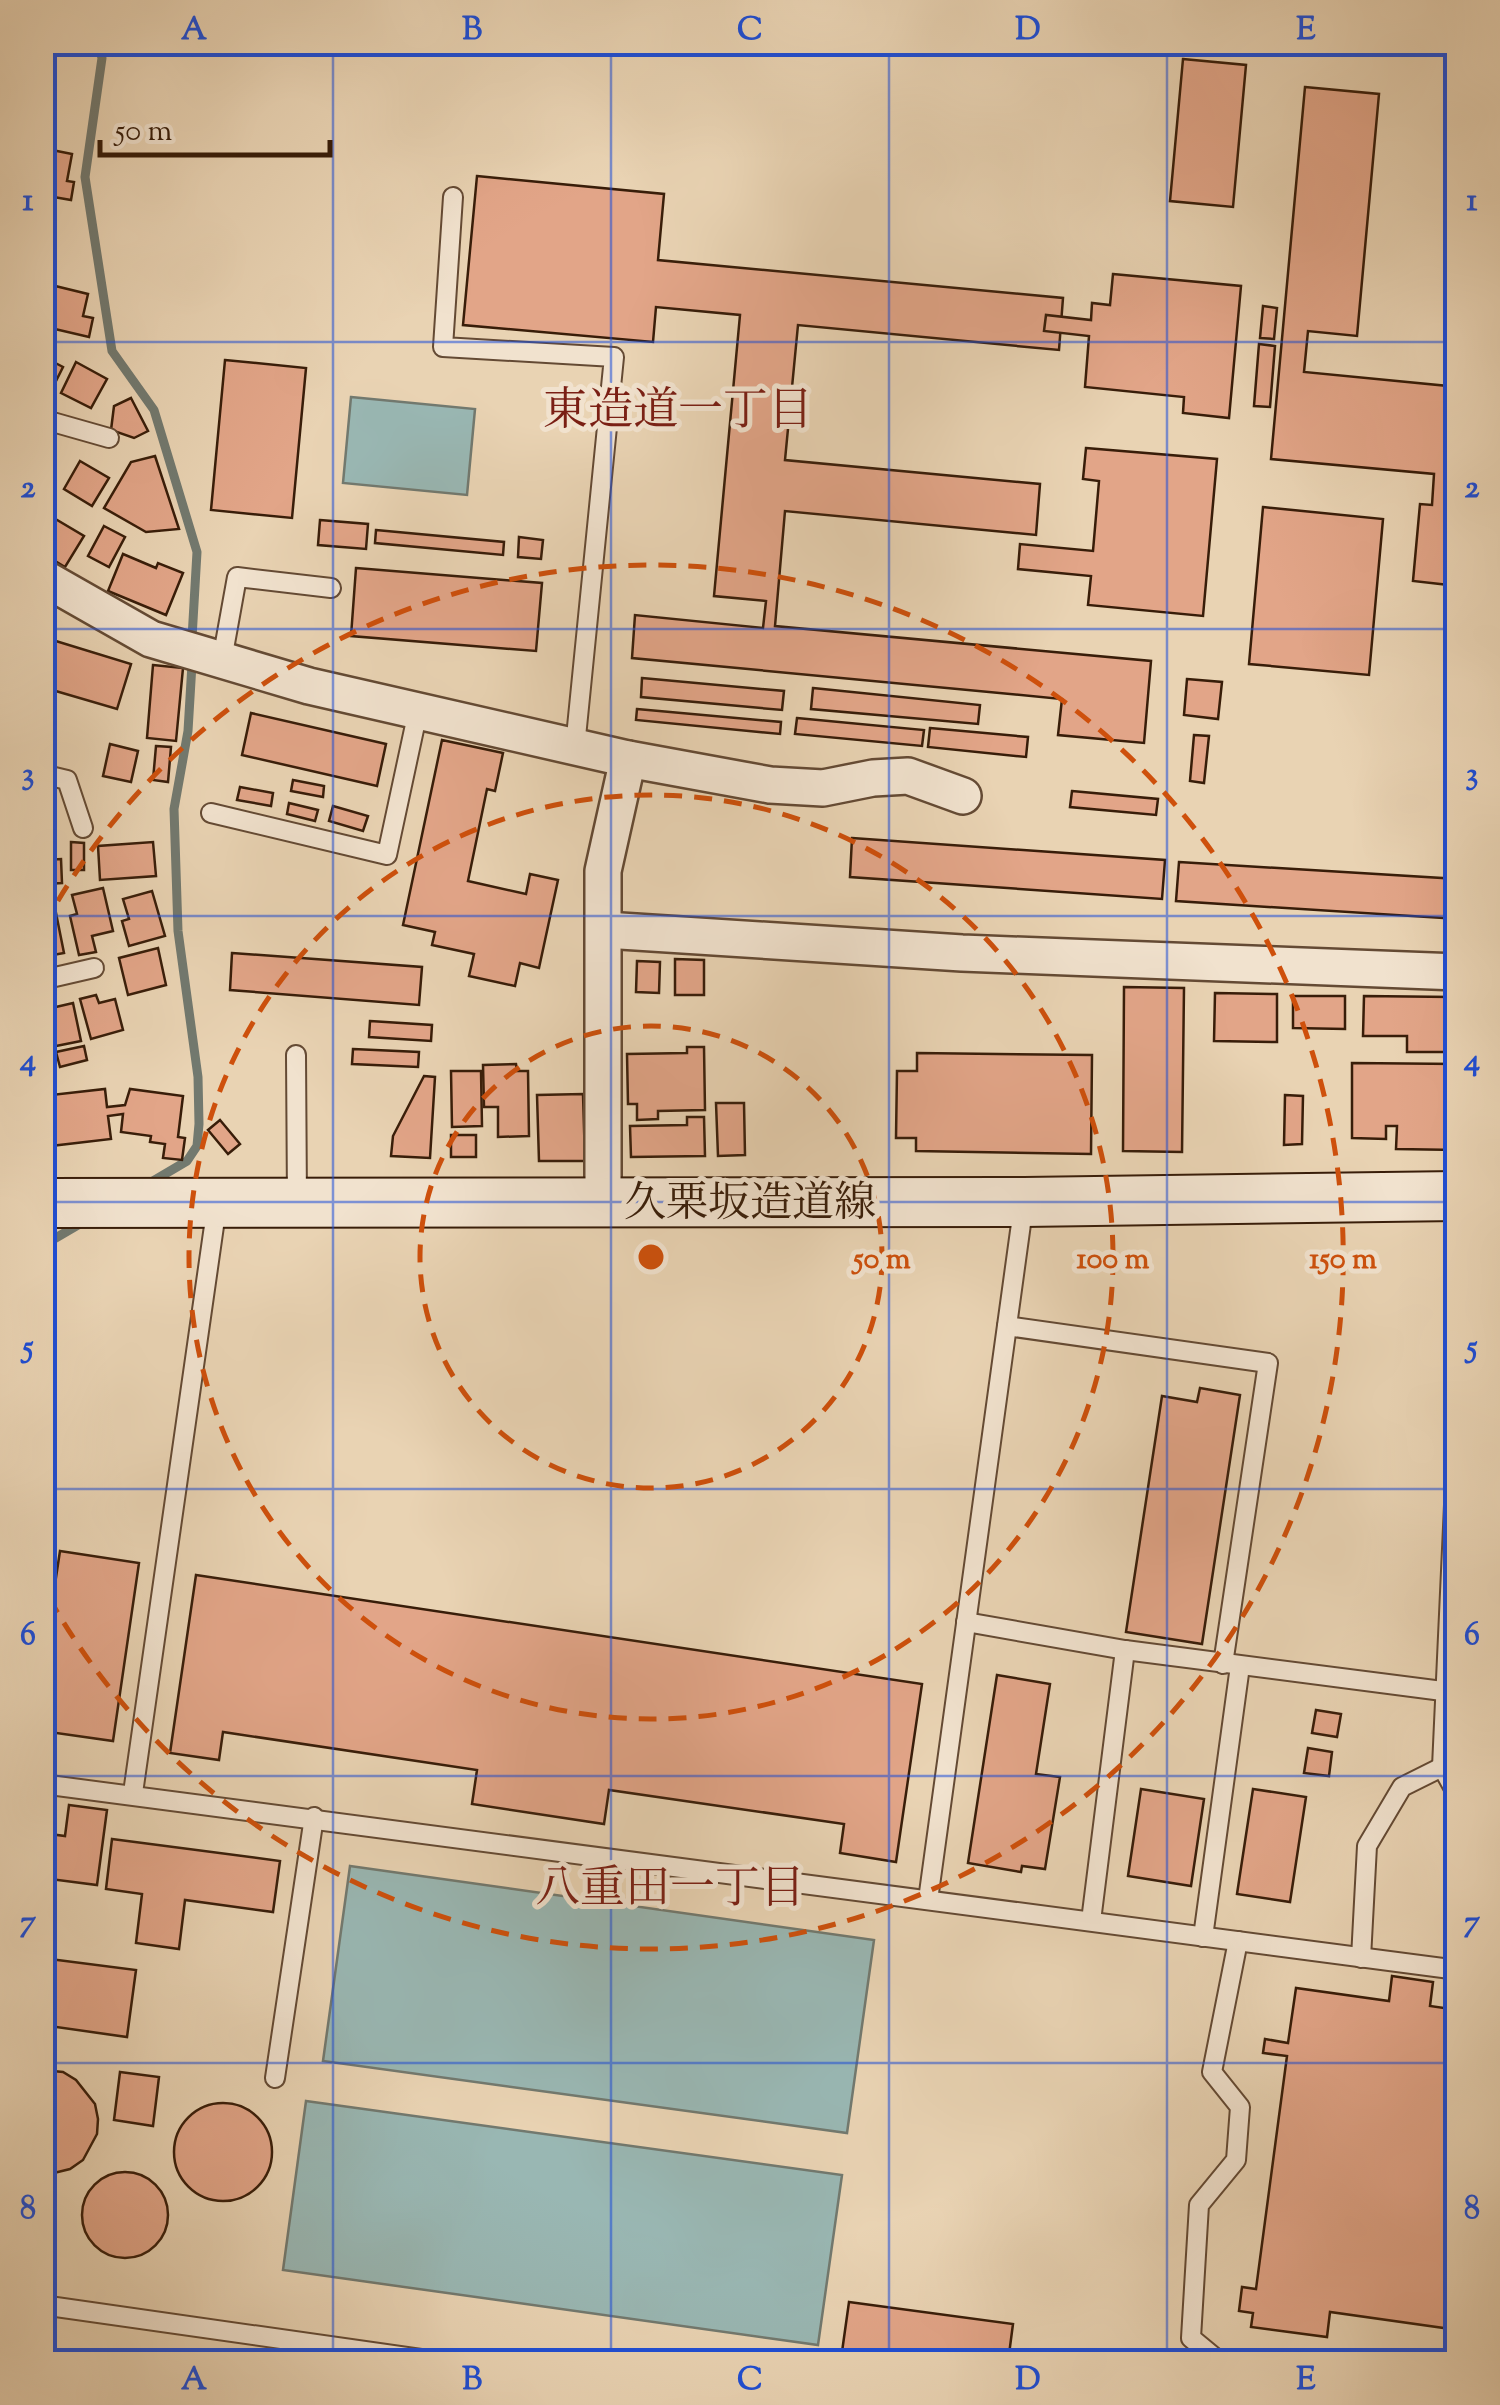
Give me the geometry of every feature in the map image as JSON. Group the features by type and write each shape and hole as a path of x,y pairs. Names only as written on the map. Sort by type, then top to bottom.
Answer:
{"main road":[{"name":"久栗坂造道線","path":"42,1203 1024,1202 1458,1196"}],"street":[{"path":"42,577 150,639 309,686 418,712 628,759 770,785 823,788 908,776 963,796"},
{"path":"603,1201 603,871 628,759"},
{"path":"605,930 962,952 1458,972"}],"lane":[{"path":"453,197 443,347 614,357 574,747"},
{"path":"42,419 109,438"},
{"path":"222,660 237,577 331,588"},
{"path":"211,813 387,855 418,712"},
{"path":"42,774 67,780 83,828"},
{"path":"42,980 94,968"},
{"path":"296,1055 296,1202"},
{"path":"133,1793 217,1202"},
{"path":"928,1900 1024,1202"},
{"path":"1007,1326 1268,1364 1203,1936"},
{"path":"1458,1418 1452,1692 1442,1767 1458,1796"},
{"path":"966,1622 1125,1650 1452,1692"},
{"path":"1091,1921 1125,1650"},
{"path":"1361,1958 1366,1846 1402,1787 1442,1767"},
{"path":"42,1784 1458,1970"},
{"path":"275,2078 314,1817"},
{"path":"1220,2362 1190,2338 1200,2205 1236,2160 1240,2108 1212,2072 1238,1941"},
{"path":"42,2305 442,2362"}],"water":[{"path":"351,397 475,409 467,495 343,483"},
{"path":"350,1866 874,1940 847,2133 323,2061"},
{"path":"306,2101 842,2175 818,2345 283,2270"}],"building":[{"path":"1183,59 1246,65 1233,207 1170,201"},
{"path":"1305,87 1379,94 1357,336 1308,331 1304,372 1458,387 1458,586 1413,581 1420,504 1432,505 1434,474 1271,459"},
{"path":"42,148 72,154 67,181 74,182 71,200 42,195"},
{"path":"477,176 664,194 658,260 1063,298 1059,350 798,325 785,460 1040,484 1036,535 785,511 775,626 1151,661 1144,743 1058,735 1062,699 632,658 635,615 763,628 766,601 714,596 740,315 656,307 653,342 463,325"},
{"path":"1113,274 1241,286 1229,418 1183,413 1184,397 1085,387 1089,336 1044,331 1046,315 1091,320 1092,303 1110,305"},
{"path":"43,283 88,294 83,316 93,318 89,337 42,326"},
{"path":"1263,306 1277,308 1274,339 1260,338"},
{"path":"1259,344 1275,346 1270,407 1254,406"},
{"path":"42,356 63,367 43,407 42,407"},
{"path":"225,360 306,368 292,518 211,510"},
{"path":"76,362 107,379 91,408 61,393"},
{"path":"131,398 148,431 134,438 111,430 114,406"},
{"path":"1086,448 1217,459 1203,616 1088,605 1091,576 1018,569 1020,544 1093,551 1099,481 1083,479"},
{"path":"155,456 179,529 146,532 104,508 131,462"},
{"path":"80,461 109,478 92,506 64,489"},
{"path":"1263,507 1383,519 1369,675 1249,664"},
{"path":"42,511 84,536 65,567 42,553"},
{"path":"320,520 368,524 366,549 318,545"},
{"path":"104,526 125,537 109,567 88,556"},
{"path":"376,530 504,542 503,555 375,543"},
{"path":"519,537 543,540 541,559 518,557"},
{"path":"123,554 156,568 158,563 183,573 166,615 108,591"},
{"path":"356,568 542,583 536,651 351,636"},
{"path":"46,638 131,664 117,709 42,687"},
{"path":"153,665 183,668 176,741 147,738"},
{"path":"642,678 784,691 782,710 641,697"},
{"path":"1187,679 1222,682 1218,719 1184,715"},
{"path":"813,688 980,705 978,724 811,709"},
{"path":"637,709 781,722 780,734 636,720"},
{"path":"251,713 386,744 377,786 242,755"},
{"path":"797,718 924,730 922,746 795,734"},
{"path":"930,728 1028,737 1026,757 928,747"},
{"path":"1194,735 1209,736 1204,783 1190,781"},
{"path":"442,740 503,753 495,791 487,789 468,881 526,894 530,874 558,880 539,968 520,963 515,986 469,976 474,954 432,945 435,932 403,925"},
{"path":"110,744 138,751 131,782 103,776"},
{"path":"156,746 171,747 168,782 153,780"},
{"path":"293,780 324,786 323,797 291,791"},
{"path":"240,787 273,793 271,806 237,800"},
{"path":"1072,791 1158,799 1156,815 1070,807"},
{"path":"289,803 318,810 315,821 287,814"},
{"path":"333,806 368,816 363,831 329,821"},
{"path":"852,838 1165,860 1162,899 850,877"},
{"path":"71,842 84,843 84,870 71,870"},
{"path":"153,842 156,876 100,880 98,846"},
{"path":"61,859 62,883 46,884 45,860"},
{"path":"1179,862 1458,879 1458,919 1176,901"},
{"path":"103,888 113,931 92,936 96,952 79,955 70,916 77,914 72,895"},
{"path":"152,891 165,936 129,946 122,921 129,919 123,899"},
{"path":"54,903 64,953 42,957 42,905"},
{"path":"158,948 166,985 128,995 119,958"},
{"path":"232,953 422,967 419,1005 230,990"},
{"path":"675,959 704,960 704,995 675,995"},
{"path":"637,961 660,962 659,993 636,992"},
{"path":"1124,987 1184,988 1182,1152 1123,1151"},
{"path":"1215,993 1277,994 1277,1042 1214,1041"},
{"path":"96,995 99,1003 115,999 123,1030 91,1039 80,999"},
{"path":"1293,996 1345,996 1345,1029 1293,1028"},
{"path":"1364,996 1452,997 1451,1052 1407,1052 1407,1036 1363,1036"},
{"path":"73,1003 81,1041 51,1047 43,1010"},
{"path":"370,1021 432,1025 431,1041 369,1037"},
{"path":"84,1046 87,1060 60,1067 56,1052"},
{"path":"687,1047 704,1047 705,1110 658,1111 658,1119 637,1120 637,1104 628,1104 627,1054 687,1053"},
{"path":"353,1049 419,1052 418,1067 352,1064"},
{"path":"917,1053 1092,1055 1091,1154 916,1151 916,1138 896,1138 897,1071 917,1071"},
{"path":"1352,1063 1458,1064 1458,1150 1396,1149 1397,1126 1386,1126 1386,1139 1352,1138"},
{"path":"516,1064 517,1071 528,1071 529,1136 498,1137 498,1107 484,1107 483,1065"},
{"path":"451,1071 481,1071 482,1126 452,1127"},
{"path":"424,1076 435,1077 430,1158 391,1156 393,1136"},
{"path":"105,1089 107,1107 125,1105 130,1089 183,1096 178,1137 185,1138 182,1160 163,1158 165,1144 150,1142 151,1136 121,1132 123,1114 108,1116 111,1139 42,1147 42,1096"},
{"path":"583,1094 585,1161 539,1161 537,1095"},
{"path":"1285,1095 1303,1096 1302,1144 1284,1145"},
{"path":"716,1103 744,1103 745,1155 718,1156"},
{"path":"687,1117 704,1117 705,1156 631,1157 630,1126 687,1125"},
{"path":"220,1120 240,1144 228,1154 208,1130"},
{"path":"451,1135 476,1135 476,1157 451,1157"},
{"path":"1200,1388 1240,1395 1202,1644 1126,1632 1162,1396 1197,1402"},
{"path":"60,1551 139,1563 113,1741 42,1731 42,1616 50,1617"},
{"path":"196,1575 922,1684 896,1862 840,1853 844,1824 609,1790 604,1824 472,1804 477,1770 223,1732 219,1760 170,1753"},
{"path":"997,1675 1050,1684 1036,1774 1060,1777 1045,1869 1022,1866 1021,1872 968,1863"},
{"path":"1316,1710 1341,1714 1337,1737 1312,1733"},
{"path":"1308,1748 1332,1752 1329,1776 1304,1773"},
{"path":"1141,1789 1204,1799 1191,1886 1128,1876"},
{"path":"1253,1789 1306,1797 1290,1902 1237,1894"},
{"path":"69,1805 107,1810 97,1885 42,1878 42,1833 65,1836"},
{"path":"112,1839 280,1861 273,1912 185,1900 179,1949 136,1943 142,1894 106,1889"},
{"path":"42,1958 136,1970 127,2037 42,2025"},
{"path":"1392,1976 1433,1982 1430,2006 1458,2010 1458,2330 1330,2312 1327,2337 1251,2327 1253,2313 1239,2311 1242,2287 1256,2289 1287,2056 1263,2053 1265,2039 1288,2043 1296,1988 1389,2001"},
{"path":"42,2070 63,2072 76,2080 95,2104 98,2119 97,2134 83,2160 70,2169 42,2176"},
{"path":"120,2072 159,2077 153,2126 114,2120"},
{"path":"223,2103 242,2107 258,2117 268,2133 272,2152 268,2171 258,2187 242,2197 223,2201 204,2197 188,2187 178,2171 174,2152 178,2133 188,2117 204,2107"},
{"path":"125,2172 155,2185 168,2215 155,2245 125,2258 95,2245 82,2215 95,2185"},
{"path":"849,2302 1013,2324 1008,2362 841,2359"}],"waterway":[{"path":"97,42 102,58 85,177 112,351 154,410 197,552 192,638"},
{"path":"148,1184 187,1161 197,1146 199,1124 198,1077 178,931 174,809 188,731 192,664"},
{"path":"42,1246 83,1222"}],"district":[{"name":"東造道一丁目","path":"678,408"},
{"name":"八重田一丁目","path":"670,1886"}]}
